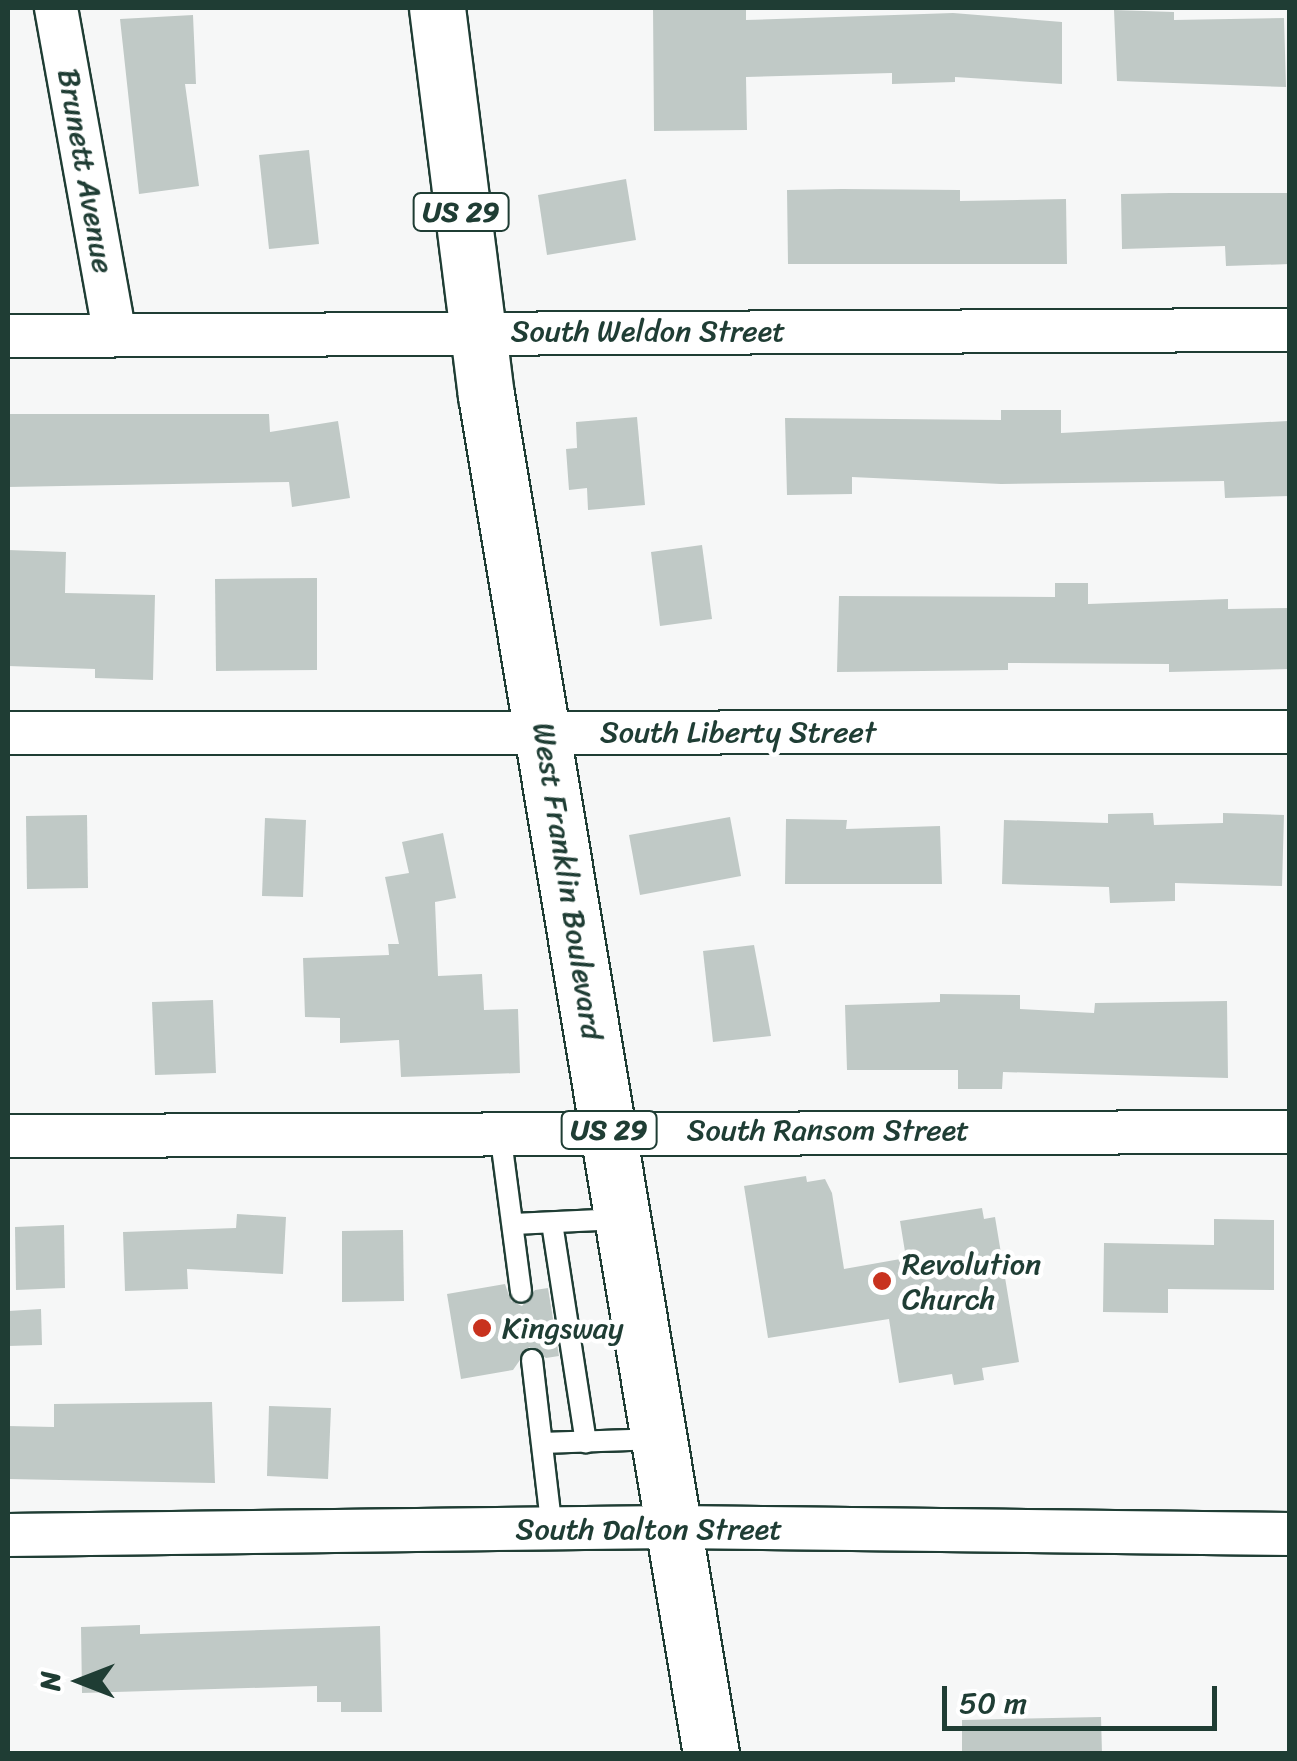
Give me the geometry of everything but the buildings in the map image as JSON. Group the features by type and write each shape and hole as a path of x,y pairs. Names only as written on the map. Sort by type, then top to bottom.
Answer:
{"main road":[{"name":"West Franklin Boulevard","path":"437,8 476,331 711,1754"}],"street":[{"name":"Brunett Avenue","path":"56,8 115,335"},
{"name":"South Weldon Street","path":"8,336 1290,330"},
{"name":"South Liberty Street","path":"8,732 1290,732"},
{"name":"South Ransom Street","path":"8,1136 608,1129 1290,1132"},
{"name":"South Dalton Street","path":"8,1535 674,1527 1290,1534"}],"lane":[{"path":"500,1132 521,1292"},
{"path":"512,1224 623,1218"},
{"path":"552,1222 586,1442"},
{"path":"532,1360 552,1528"},
{"path":"544,1443 659,1439"}],"place":[{"name":"Revolution Church","path":"882,1281"},
{"name":"Kingsway","path":"482,1328"}]}
